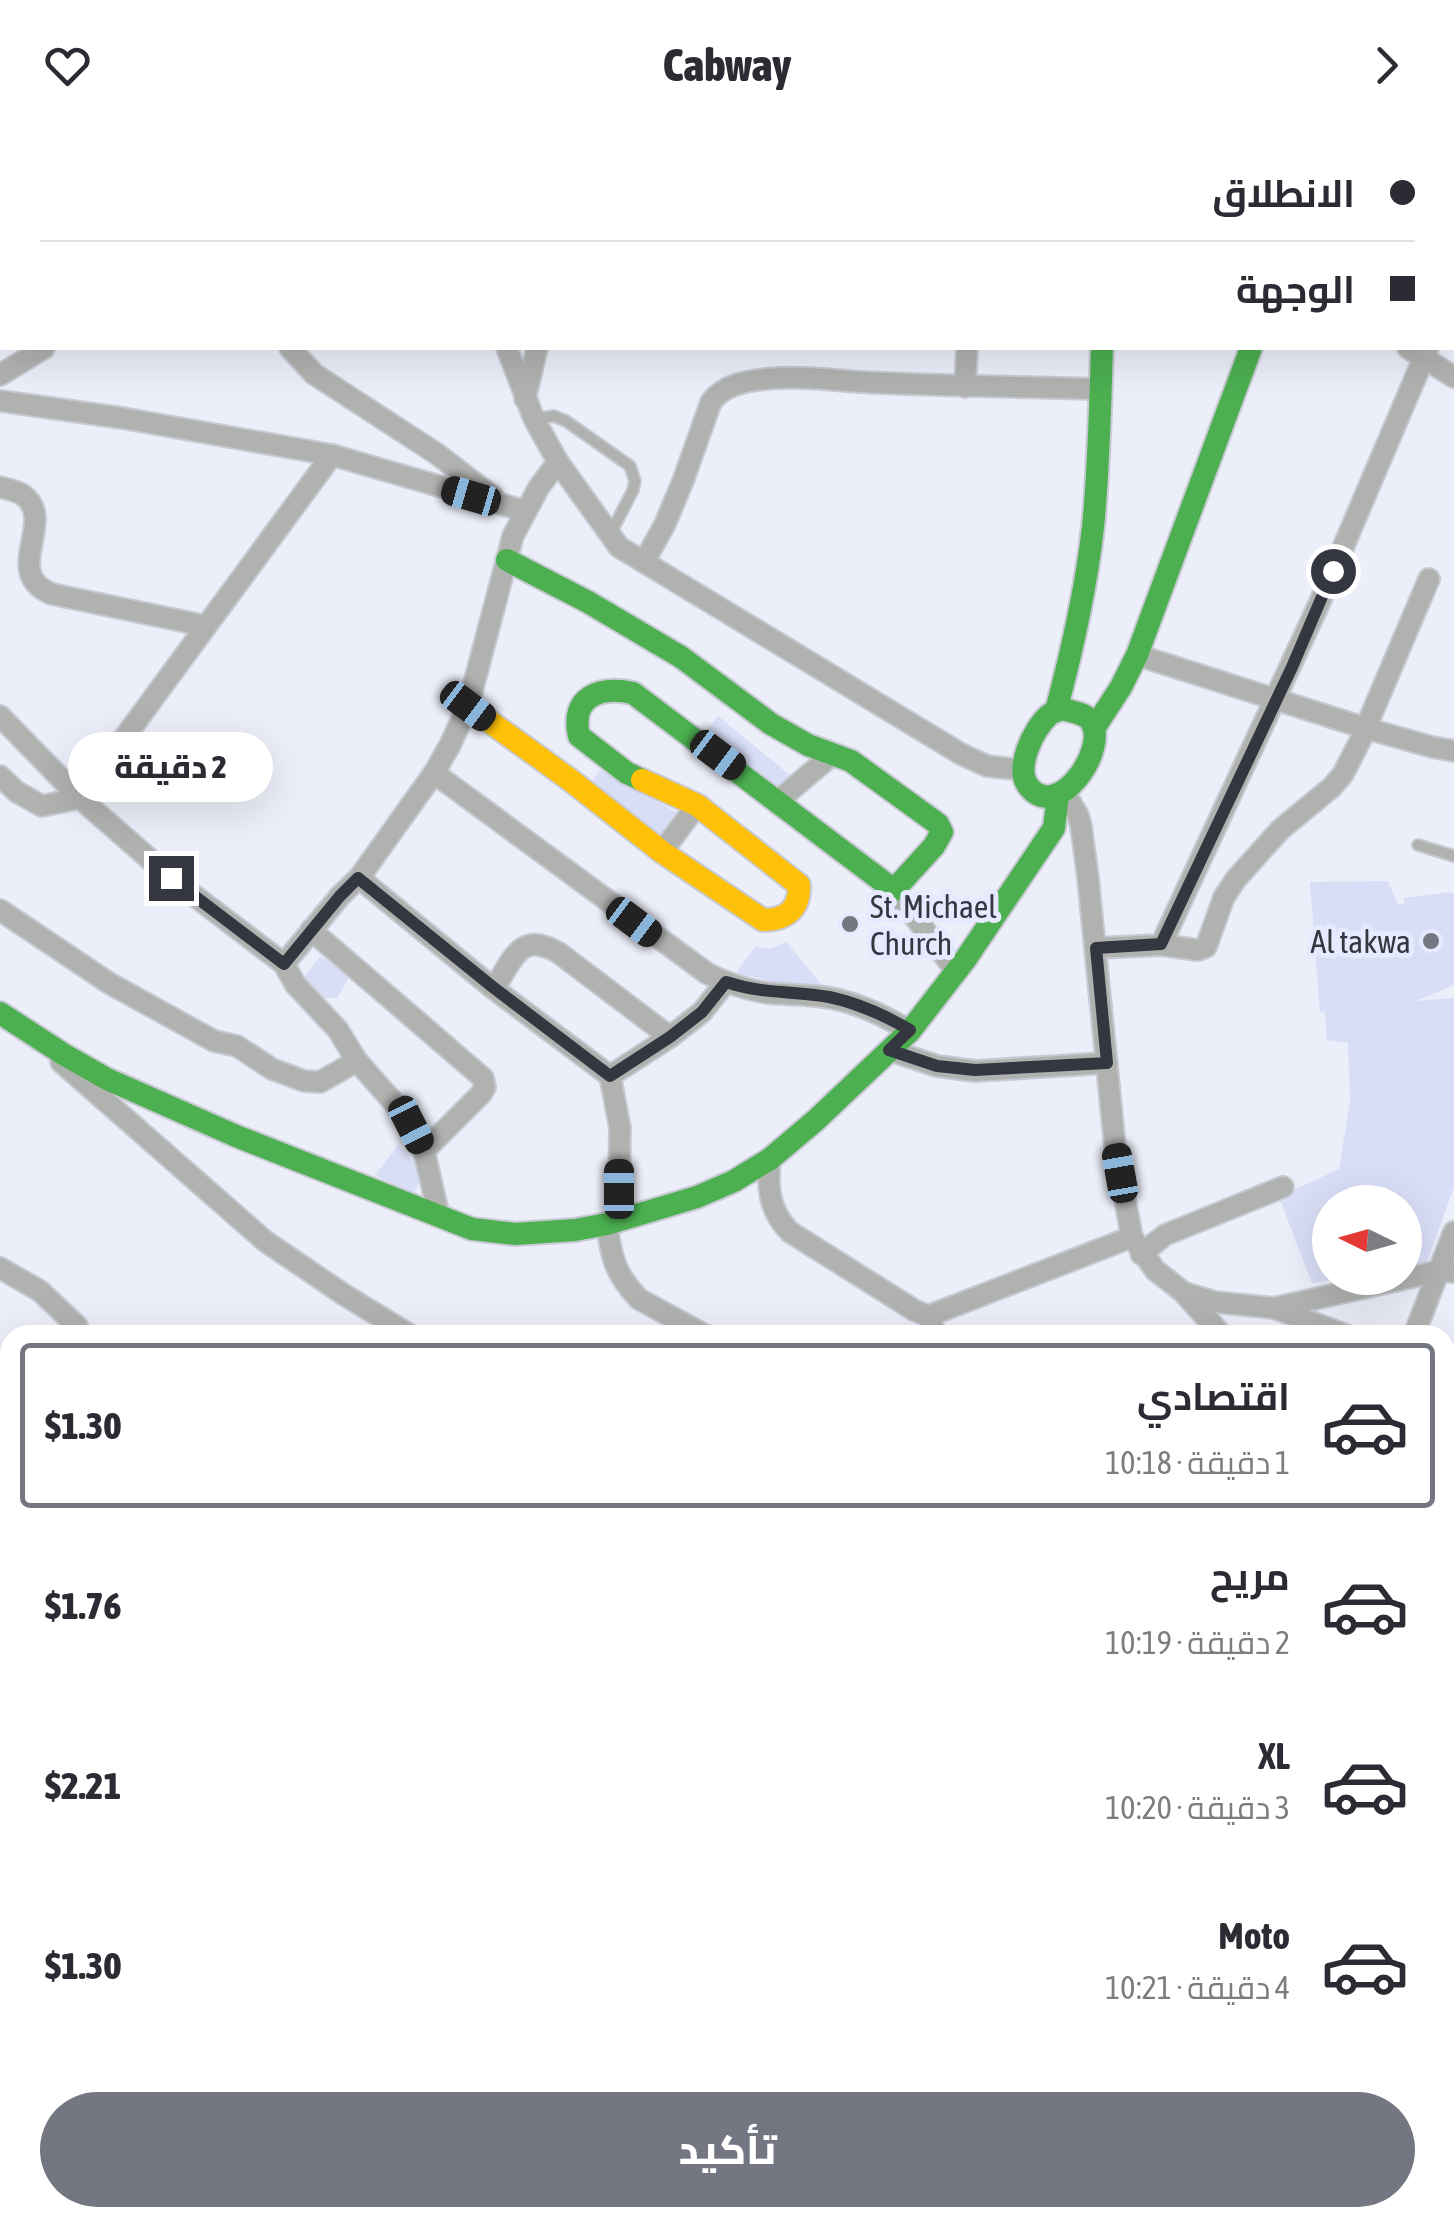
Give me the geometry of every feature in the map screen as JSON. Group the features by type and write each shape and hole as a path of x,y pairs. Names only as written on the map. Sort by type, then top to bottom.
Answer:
{"main road":[{"path":"1056,711 1082,599 1092,527 1102,350"},
{"path":"0,1012 107,1079 236,1136 472,1229 515,1234 575,1230 614,1222 734,1181 794,1141 910,1030 1013,892 1054,828 1062,794 1085,766 1095,728 1137,655 1250,350"},
{"path":"468,706 662,852 762,920 787,916 800,894 799,885 696,805 627,772 579,736 576,723 588,698 611,688 634,693 894,890 942,832 938,824 851,760 808,745 770,724 681,657 507,560"},
{"path":"1062,794 1045,797 1032,790 1024,779 1026,756 1039,730 1048,716 1063,709 1084,716 1095,728"}],"street":[{"path":"0,375 41,350"},
{"path":"292,350 314,374 515,509"},
{"path":"508,350 534,419 558,462 619,547 962,754 987,766 1022,770"},
{"path":"525,398 537,350"},
{"path":"965,386 966,350"},
{"path":"1161,944 1320,604 1420,350 1454,377"},
{"path":"644,562 683,482 711,402 732,385 803,378 1100,388"},
{"path":"0,401 332,455 515,509"},
{"path":"0,776 17,792 42,806 80,798 332,455"},
{"path":"284,964 358,878 434,773 468,706 507,560 515,509 558,462"},
{"path":"0,487 25,496 30,504 31,523 19,562 30,586 206,626"},
{"path":"1096,948 1161,944 1198,950 1206,946 1224,897 1236,879 1280,830 1343,774 1430,580"},
{"path":"1137,655 1365,728 1454,751"},
{"path":"0,716 80,798 171,878 284,964 295,984 338,1030 357,1061 411,1125 424,1151 439,1216"},
{"path":"570,780 593,747"},
{"path":"778,801 834,754"},
{"path":"434,773 692,964 726,982 768,993 852,1003 910,1030"},
{"path":"1062,794 1074,806 1081,826 1116,1148 1137,1246 1155,1270 1183,1292 1213,1325"},
{"path":"662,852 696,805"},
{"path":"358,878 610,1076 620,1128 615,1267 639,1299 687,1325"},
{"path":"894,890 956,971"},
{"path":"0,910 109,984 214,1041 237,1046 272,1069 304,1081 320,1082 357,1061"},
{"path":"311,930 483,1078 485,1087 481,1094 424,1151"},
{"path":"494,988 518,952 539,943 559,952 670,1037"},
{"path":"610,1076 702,1012 726,982"},
{"path":"31,1033 95,1094 265,1241 394,1325"},
{"path":"889,1050 937,1066 975,1070 1107,1063"},
{"path":"770,1159 769,1190 779,1222 931,1325"},
{"path":"935,1325 1283,1186"},
{"path":"1419,1325 1446,1272 1454,1232"},
{"path":"0,1268 40,1291 76,1325"},
{"path":"1274,1308 1446,1272"},
{"path":"1183,1292 1215,1302 1274,1308 1319,1325"}],"lane":[{"path":"534,419 554,416 630,466 636,481 634,490 610,536"},
{"path":"1418,845 1454,856"}],"shaded area":[{"path":"718,716 791,776 777,794 702,736"},
{"path":"601,770 681,815 659,845 586,789"},
{"path":"1388,881 1398,905 1404,903 1404,898 1454,894 1454,985 1416,1001 1454,998 1454,1187 1426,1265 1422,1266 1422,1185 1312,1185 1312,1283 1279,1197 1339,1169 1350,1102 1348,1043 1327,1040 1325,1013 1320,1012 1310,882"},
{"path":"786,942 830,994 736,973 755,947 770,949"},
{"path":"320,956 350,976 337,998 317,998 303,979"},
{"path":"398,1145 424,1175 413,1194 375,1175"}],"traffic: fast":[{"path":"1056,711 1090,551 1102,350"},
{"path":"1095,727 1137,655 1250,350"},
{"path":"507,560 681,657 771,724 808,745 851,761 938,824 942,832 894,890 633,693 609,691 590,697 579,711 579,736 642,780"},
{"path":"1063,709 1089,719 1095,734 1093,748 1078,778 1053,796 1041,796 1025,779 1025,760 1043,721 1063,709"},
{"path":"0,1013 107,1079 236,1136 472,1229 515,1234 607,1224 697,1197 770,1159 910,1031 965,960 1054,828 1058,795"}],"traffic: slow":[{"path":"468,706 662,852 763,920 790,912 797,901 799,885 697,805 642,780"}],"place":[{"name":"St. Michael Church","path":"850,924"},
{"name":"Al takwa","path":"1431,941"}],"route":[{"path":"171,878 284,964 358,878 610,1076 702,1012 726,982 768,993 831,998 872,1010 910,1030 889,1050 937,1066 975,1070 1107,1063 1096,948 1161,944 1333,571"}]}
